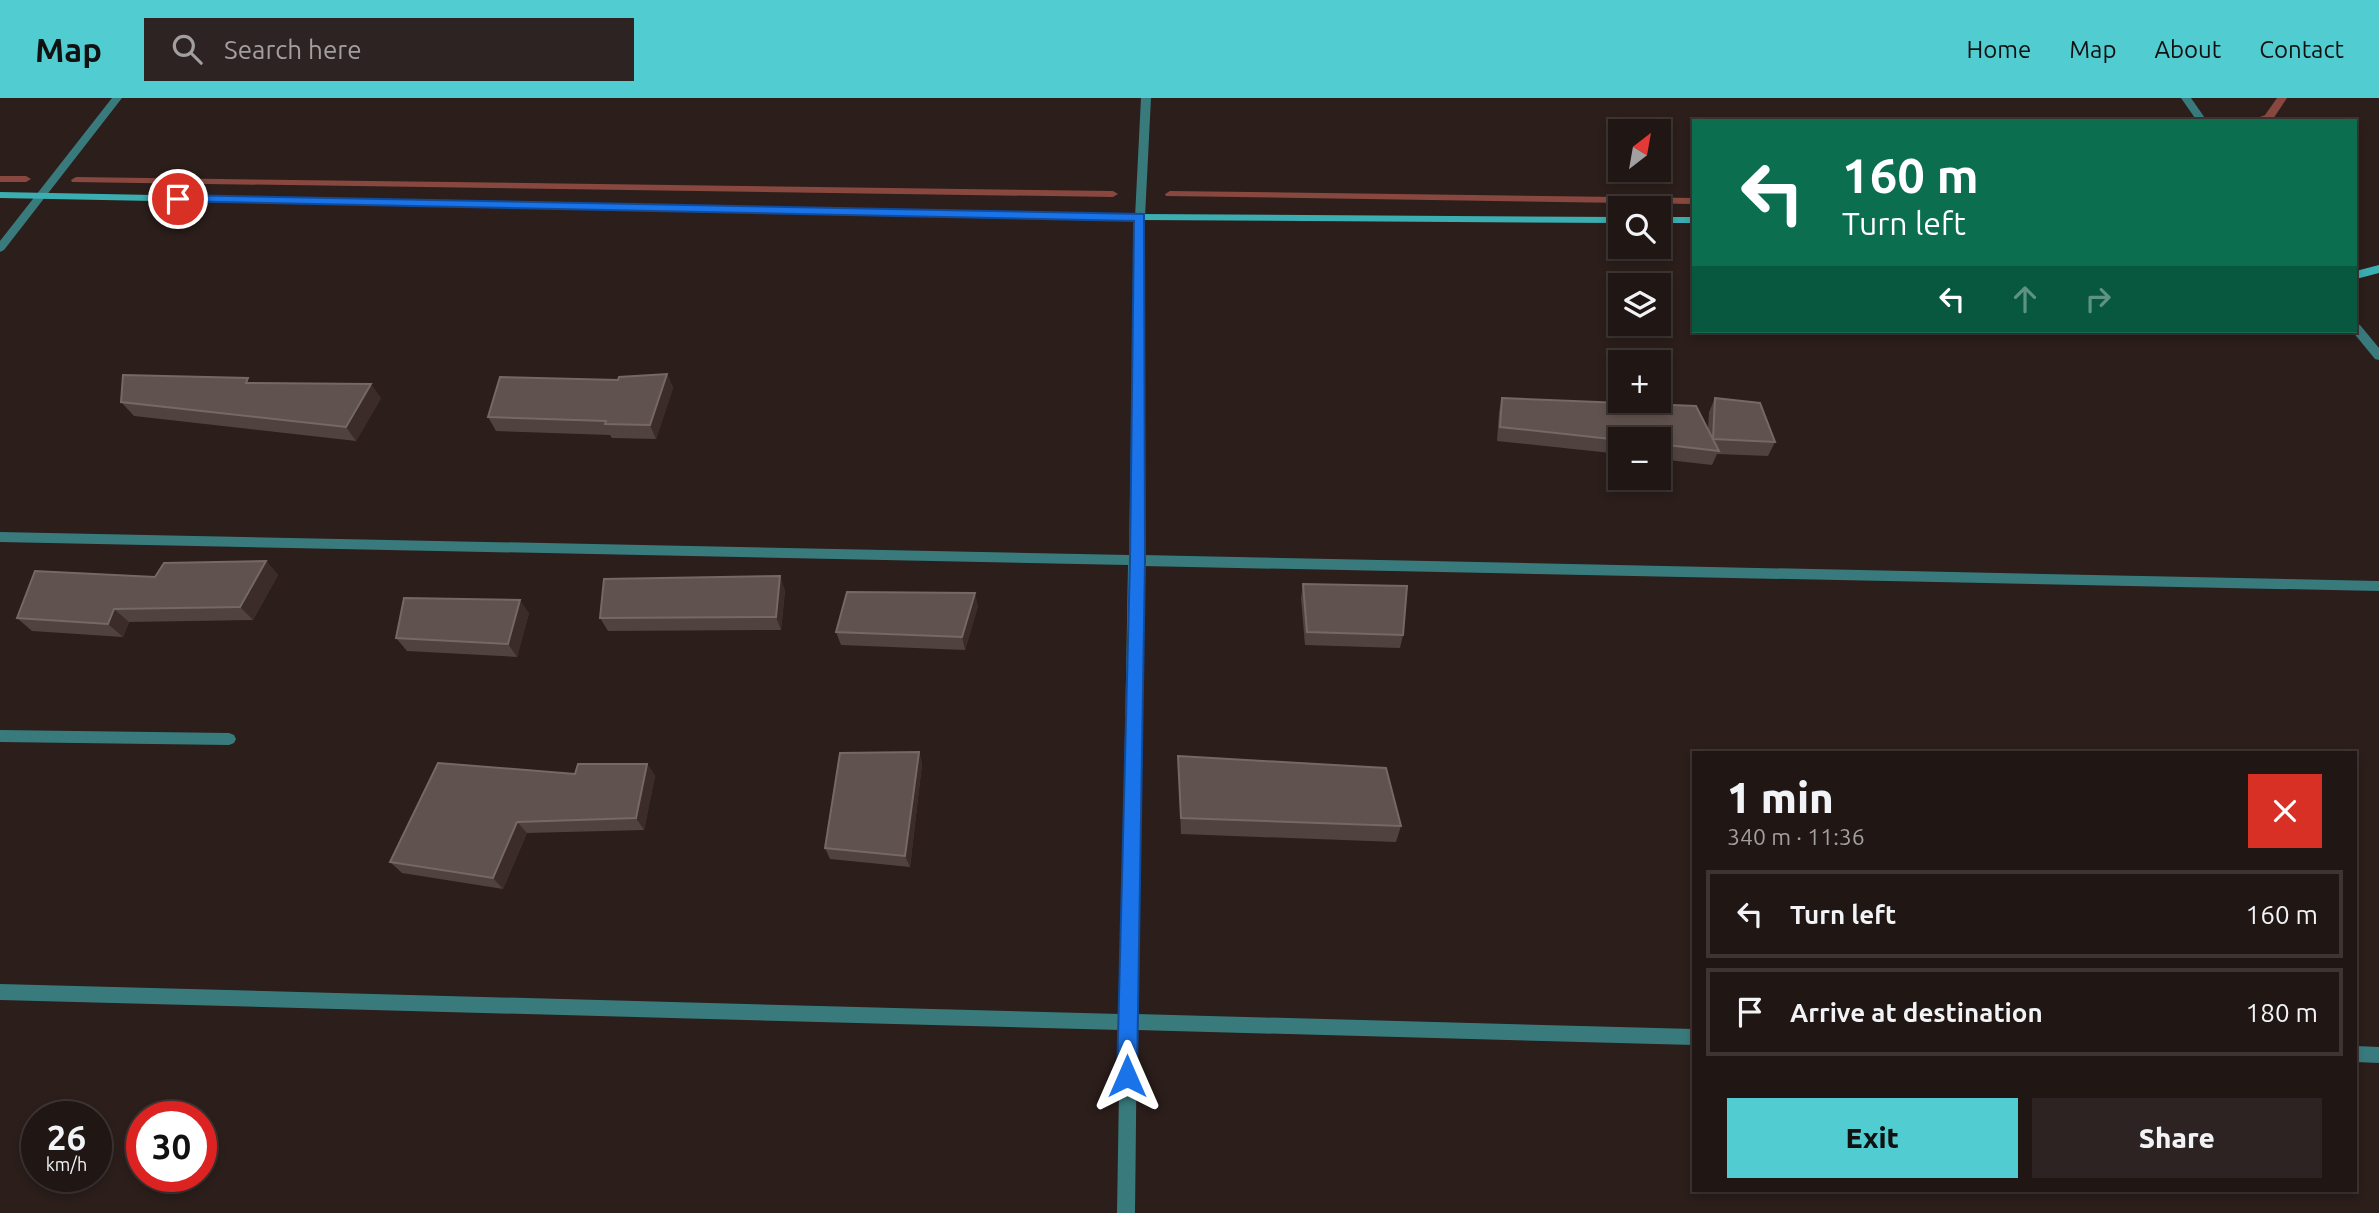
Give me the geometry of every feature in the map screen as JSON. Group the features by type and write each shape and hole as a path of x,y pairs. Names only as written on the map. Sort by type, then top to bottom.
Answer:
{"street":[{"path":"0,248 117,98"},
{"path":"1126,1213 1138,560 1140,217 1146,98"},
{"path":"2186,98 2201,119"},
{"path":"0,195 1140,217 1608,220"},
{"path":"1671,220 1692,220"},
{"path":"2357,275 2379,269"},
{"path":"2357,329 2379,356"},
{"path":"0,537 2379,586"},
{"path":"0,736 229,738"},
{"path":"0,992 1692,1037"},
{"path":"2357,1054 2379,1055"}],"building":[{"path":"667,374 650,425 488,417 500,377 618,380 619,377"},
{"path":"123,375 248,378 246,383 371,384 346,427 121,402"},
{"path":"1502,398 1608,402 1608,413 1671,413 1671,405 1696,406 1719,451 1671,445 1671,427 1608,427 1608,439 1500,427"},
{"path":"1715,398 1760,403 1775,442 1713,439"},
{"path":"266,561 240,607 114,609 108,624 17,618 35,571 155,577 164,563"},
{"path":"780,576 776,617 600,618 604,579"},
{"path":"1303,584 1407,586 1403,635 1307,632"},
{"path":"847,592 975,593 962,637 836,632"},
{"path":"404,598 520,600 508,644 396,638"},
{"path":"919,752 905,856 825,848 840,753"},
{"path":"1178,756 1386,768 1401,826 1181,818"},
{"path":"438,763 575,774 578,764 647,764 636,818 517,822 493,878 390,862"}],"waterway":[{"path":"2262,119 2269,117 2282,98"},
{"path":"0,179 26,179"},
{"path":"76,180 1113,194"},
{"path":"1170,194 1692,201"}],"route":[{"path":"178,199 1140,217 1138,560 1127,1076"}]}
